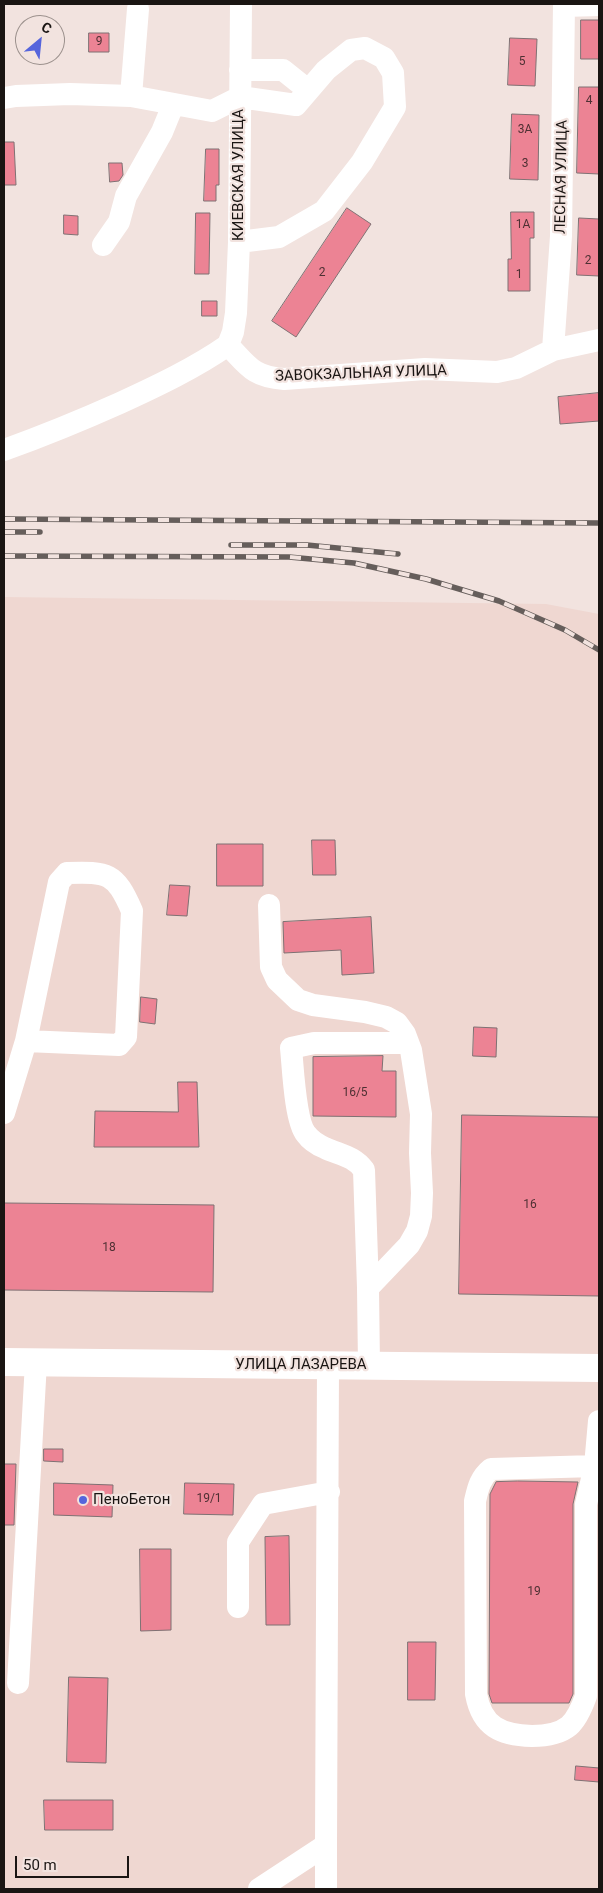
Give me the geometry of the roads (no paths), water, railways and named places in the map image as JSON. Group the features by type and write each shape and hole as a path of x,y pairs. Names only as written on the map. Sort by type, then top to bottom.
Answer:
{"main road":[{"name":"УЛИЦА ЛАЗАРЕВА","path":"4,1362 599,1368"}],"street":[{"name":"КИЕВСКАЯ УЛИЦА","path":"228,345 233,332 236,313 239,242 241,4"},
{"path":"564,5 599,5"},
{"name":"ЛЕСНАЯ УЛИЦА","path":"553,350 561,236 564,5"},
{"path":"131,96 138,9"},
{"path":"4,98 62,94 131,96 212,111 240,97 296,105 326,70 351,50 365,48 384,58 393,73 395,107 362,162 324,211 280,237 239,242"},
{"path":"240,70 283,70 308,90"},
{"path":"103,245 119,222 126,196 162,132 173,105"},
{"name":"ЗАВОКЗАЛЬНАЯ УЛИЦА","path":"228,345 254,372 267,378 284,379 425,369 497,372 516,368 553,350 599,340"},
{"path":"4,450 50,433 150,389 214,355 228,345"},
{"path":"4,1113 26,1041 59,882 68,873 95,873 114,879 124,894 132,912 126,1037 119,1045 26,1041"},
{"path":"269,904 271,967 277,980 298,1000 313,1005 365,1012 386,1017 397,1023 411,1050 421,1114 422,1193 420,1216 417,1231 408,1245 368,1288"},
{"path":"369,1366 364,1170 351,1157 313,1142 305,1134 300,1122 291,1048 314,1043 408,1043"},
{"path":"18,1683 36,1362"},
{"path":"326,1889 328,1366"},
{"path":"595,1466 491,1469 483,1475 474,1502 476,1694 484,1718 497,1728 512,1735 540,1736 556,1734 569,1726 581,1711 586,1696 586,1504 595,1466 599,1421"},
{"path":"238,1607 238,1542 263,1504 329,1492"},
{"path":"259,1889 326,1845"}],"railway":[{"path":"4,519 599,523"},
{"path":"4,532 40,532"},
{"path":"231,545 307,545 398,554"},
{"path":"4,556 289,557 354,563 426,579 499,601 565,630 599,650"}],"place":[{"name":"ПеноБетон","path":"83,1500"}]}
